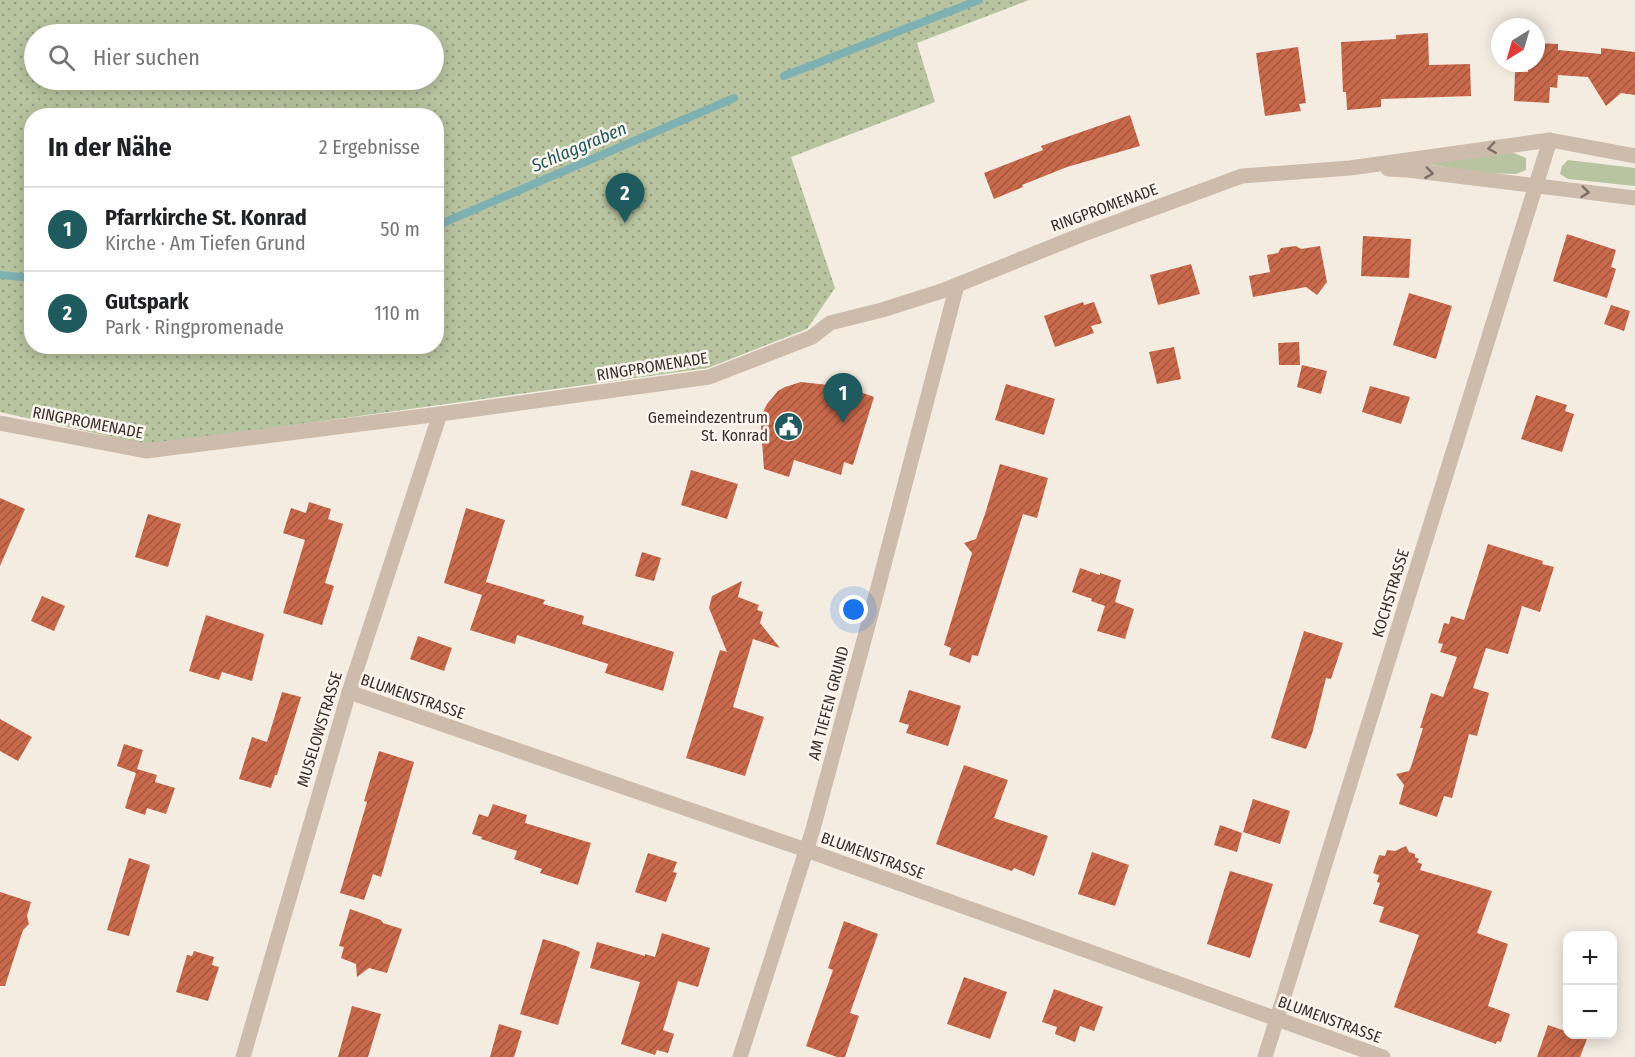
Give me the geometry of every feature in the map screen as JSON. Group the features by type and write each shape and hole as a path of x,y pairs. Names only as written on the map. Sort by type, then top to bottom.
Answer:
{"street":[{"name":"RINGPROMENADE","path":"0,423 146,451 709,377 812,337 830,323 942,291 1080,234 1242,176 1350,168 1550,140 1635,156"},
{"name":"KOCHSTRASSE","path":"1265,1057 1550,140"},
{"name":"RINGPROMENADE","path":"1350,168 1408,170 1635,198"},
{"name":"AM TIEFEN GRUND","path":"740,1057 806,850 870,618 957,285"},
{"name":"MUSELOWSTRASSE","path":"243,1057 348,692 440,414"},
{"name":"BLUMENSTRASSE","path":"348,692 806,850 1383,1057"}],"green space":[{"path":"0,0 1029,0 917,43 935,102 791,157 835,288 807,329 708,368 148,445 0,412"},
{"path":"1514,153 1526,158 1526,170 1516,174 1482,173 1413,162 1491,154"},
{"path":"1568,160 1635,168 1635,186 1568,179 1560,174 1562,166"}],"building":[{"path":"1428,33 1429,65 1470,64 1471,96 1381,99 1381,107 1347,110 1346,92 1343,92 1341,42 1396,39 1396,35"},
{"path":"1545,43 1558,44 1558,50 1601,54 1601,48 1635,52 1635,95 1621,93 1606,106 1588,77 1558,75 1557,88 1550,87 1549,103 1514,101 1515,72 1545,72"},
{"path":"1298,47 1306,103 1299,104 1301,111 1265,116 1256,53"},
{"path":"1130,115 1140,146 1067,167 994,199 984,173 1043,150 1041,146"},
{"path":"1567,234 1616,250 1611,267 1616,269 1607,298 1553,281"},
{"path":"1363,236 1411,239 1409,278 1361,276"},
{"path":"1296,246 1301,249 1320,246 1327,282 1317,295 1306,287 1253,297 1249,276 1270,272 1267,255 1278,253 1281,248"},
{"path":"1191,264 1200,294 1158,305 1150,275"},
{"path":"1409,293 1452,306 1436,359 1393,345"},
{"path":"1083,302 1084,305 1094,302 1102,323 1091,326 1094,333 1055,347 1044,316"},
{"path":"1611,305 1630,311 1624,331 1604,324"},
{"path":"1299,342 1300,365 1279,365 1278,343"},
{"path":"1174,347 1181,379 1157,384 1149,352"},
{"path":"1302,365 1327,371 1321,394 1297,387"},
{"path":"801,382 846,387 874,397 853,465 844,462 841,475 794,460 789,477 764,469 761,428 763,412 778,391"},
{"path":"1006,384 1055,399 1044,435 995,420"},
{"path":"1370,386 1410,397 1401,424 1362,412"},
{"path":"1536,395 1567,405 1565,411 1574,414 1562,452 1521,439"},
{"path":"1000,464 1048,478 1037,518 1023,514 978,656 972,655 970,663 949,655 951,648 944,645 972,553 964,543 976,539"},
{"path":"691,470 738,484 727,519 681,505"},
{"path":"0,498 25,509 0,566"},
{"path":"309,502 331,509 328,519 343,524 325,583 334,586 322,625 283,613 305,540 283,533 291,508 306,513"},
{"path":"466,508 505,520 484,588 486,582 545,600 543,604 584,616 582,624 674,652 663,691 605,673 608,664 517,635 515,644 470,630 482,595 444,583"},
{"path":"148,514 181,524 168,567 135,557"},
{"path":"1488,544 1543,561 1542,564 1554,567 1540,612 1522,606 1508,654 1486,648 1473,688 1489,693 1477,736 1469,734 1452,798 1444,796 1437,817 1399,804 1404,785 1396,774 1409,771 1411,767 1431,693 1443,697 1457,657 1440,652 1443,644 1438,643 1444,623 1449,624 1451,616 1464,620"},
{"path":"642,552 661,558 654,581 635,576"},
{"path":"1080,568 1121,580 1115,602 1134,609 1125,639 1097,631 1105,606 1072,592"},
{"path":"742,581 738,597 759,605 757,610 763,612 760,623 780,648 753,639 733,707 764,717 745,776 686,758 720,650 727,652 709,608 712,596"},
{"path":"42,596 65,606 54,631 31,621"},
{"path":"206,615 264,634 252,681 222,672 219,680 189,671"},
{"path":"1304,631 1343,643 1331,679 1326,678 1306,749 1271,738"},
{"path":"418,636 452,648 444,671 410,659"},
{"path":"909,690 961,706 948,746 906,733 909,725 899,722"},
{"path":"282,692 301,697 271,788 239,779 252,737 267,742"},
{"path":"0,719 32,737 18,761 0,751"},
{"path":"124,744 143,750 137,769 157,775 155,782 175,788 166,814 147,808 145,815 125,808 136,773 117,766"},
{"path":"379,751 414,762 381,877 373,874 364,900 340,893 367,802 364,801"},
{"path":"964,765 1008,780 994,818 1048,836 1034,876 1014,868 1012,871 936,844"},
{"path":"1253,799 1290,811 1280,844 1243,832"},
{"path":"493,804 527,815 525,823 591,843 578,885 540,873 542,869 514,859 517,851 472,834 479,814 488,817"},
{"path":"1220,825 1242,833 1237,852 1214,845"},
{"path":"1406,846 1409,852 1415,854 1415,857 1419,859 1417,862 1422,864 1420,870 1492,891 1477,933 1508,944 1488,1006 1510,1014 1501,1042 1497,1041 1496,1044 1394,1007 1419,935 1379,922 1384,907 1373,904 1380,883 1377,882 1379,875 1373,873 1379,855 1385,856 1387,850 1395,851"},
{"path":"1092,852 1129,865 1115,906 1078,894"},
{"path":"648,853 677,862 673,872 677,873 666,902 635,892"},
{"path":"129,858 150,865 129,936 107,930"},
{"path":"1230,871 1273,884 1250,958 1207,944"},
{"path":"0,892 31,902 27,916 29,924 23,930 5,986 0,986"},
{"path":"350,909 402,929 387,973 369,968 357,977 356,964 341,958 344,947 339,946"},
{"path":"844,921 878,934 850,1013 859,1016 845,1057 837,1057 806,1046 833,970 828,968"},
{"path":"662,933 710,948 698,987 678,981 663,1030 674,1034 668,1053 657,1050 655,1055 621,1044 640,982 590,968 597,942 655,957"},
{"path":"543,939 580,952 558,1025 520,1014"},
{"path":"194,951 214,957 212,965 219,967 208,1001 176,992 187,955 192,956"},
{"path":"964,977 1007,992 990,1039 947,1024"},
{"path":"1054,989 1103,1007 1094,1031 1080,1026 1075,1042 1055,1034 1057,1027 1042,1022"},
{"path":"352,1006 381,1014 368,1057 338,1057"},
{"path":"499,1024 522,1031 514,1057 490,1057"},
{"path":"1548,1025 1563,1030 1563,1039 1587,1039 1580,1057 1537,1057"}],"waterway":[{"name":"Schlaggraben","path":"784,76 979,0"},
{"name":"Schlaggraben","path":"444,223 734,98"},
{"name":"Schlaggraben","path":"0,275 24,277"}],"place":[{"name":"Gutspark","path":"625,223"},
{"name":"Pfarrkirche St. Konrad","path":"843,423"},
{"name":"Gemeindezentrum St. Konrad","path":"789,426"}]}
